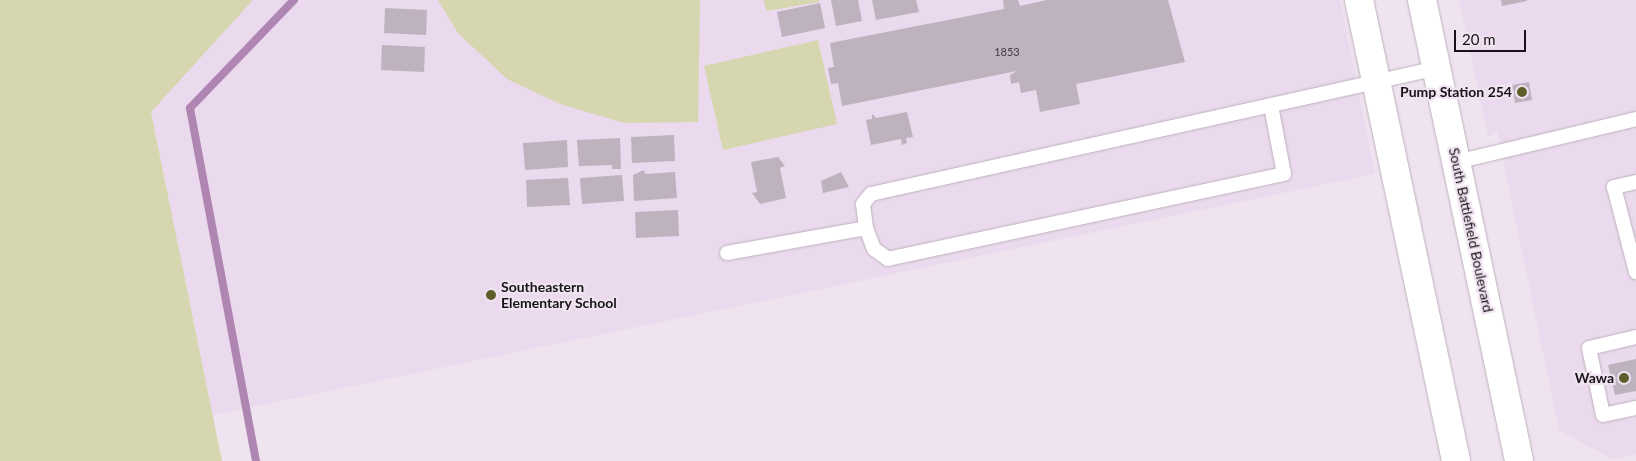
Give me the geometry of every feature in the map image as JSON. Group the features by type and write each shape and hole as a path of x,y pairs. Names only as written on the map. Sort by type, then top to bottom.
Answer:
{"highway":[{"path":"1359,0 1373,81 1456,461"},
{"name":"South Battlefield Boulevard","path":"1422,0 1438,68 1456,162 1520,461"}],"lane":[{"path":"1271,106 1284,174 888,259 874,249 866,228 863,204 871,194 1438,68"},
{"path":"1456,162 1636,119"},
{"path":"1636,182 1614,187 1636,272"},
{"path":"727,253 866,228"},
{"path":"1636,337 1589,348 1603,415 1636,408"}],"shaded area":[{"name":"Southeastern Elementary School","path":"253,0 1340,0 1375,174 213,415 151,112"},
{"path":"1459,0 1636,0 1636,454 1612,459 1559,430 1497,131 1488,136"}],"green space":[{"path":"0,0 253,0 151,112 222,461 0,461"},
{"path":"438,0 700,0 698,122 624,123 560,104 507,79 458,33"},
{"path":"764,0 819,0 819,2 766,11"},
{"path":"818,40 837,124 723,150 704,66"}],"building":[{"path":"831,0 858,0 862,21 836,26"},
{"path":"872,0 916,0 919,12 876,20"},
{"path":"1003,0 1018,0 1020,6 1047,0 1168,0 1185,62 1076,84 1080,104 1040,112 1036,90 1021,93 1019,82 1011,84 1010,75 1017,71 842,106 838,83 831,84 828,68 834,67 830,43 1004,9"},
{"path":"1501,0 1527,0 1527,1 1502,6"},
{"path":"820,3 825,28 782,37 777,12"},
{"path":"385,8 427,10 426,35 384,33"},
{"path":"382,45 425,47 424,72 381,70"},
{"name":"Pump Station 254","path":"1529,82 1532,100 1515,103 1512,85"},
{"path":"907,112 913,137 906,138 907,143 902,145 901,139 871,145 866,120 872,119 872,114 876,118"},
{"path":"674,135 675,161 632,163 631,137"},
{"path":"620,138 621,169 612,169 612,165 579,166 577,140"},
{"path":"567,140 568,167 525,170 523,143"},
{"path":"778,157 785,166 780,168 786,198 760,204 752,193 757,192 751,162"},
{"path":"644,170 645,174 675,172 677,198 634,201 633,175"},
{"path":"841,172 849,187 823,193 821,181"},
{"path":"622,175 624,201 582,204 580,178"},
{"path":"568,178 570,205 527,207 526,180"},
{"path":"678,210 679,236 636,238 635,212"},
{"name":"Wawa","path":"1636,359 1636,391 1615,395 1608,365"}],"waterway":[{"path":"256,461 190,108 294,0"}],"place":[{"name":"Pump Station 254","path":"1522,92"},
{"name":"Southeastern Elementary School","path":"491,295"},
{"name":"Wawa","path":"1624,378"}]}
